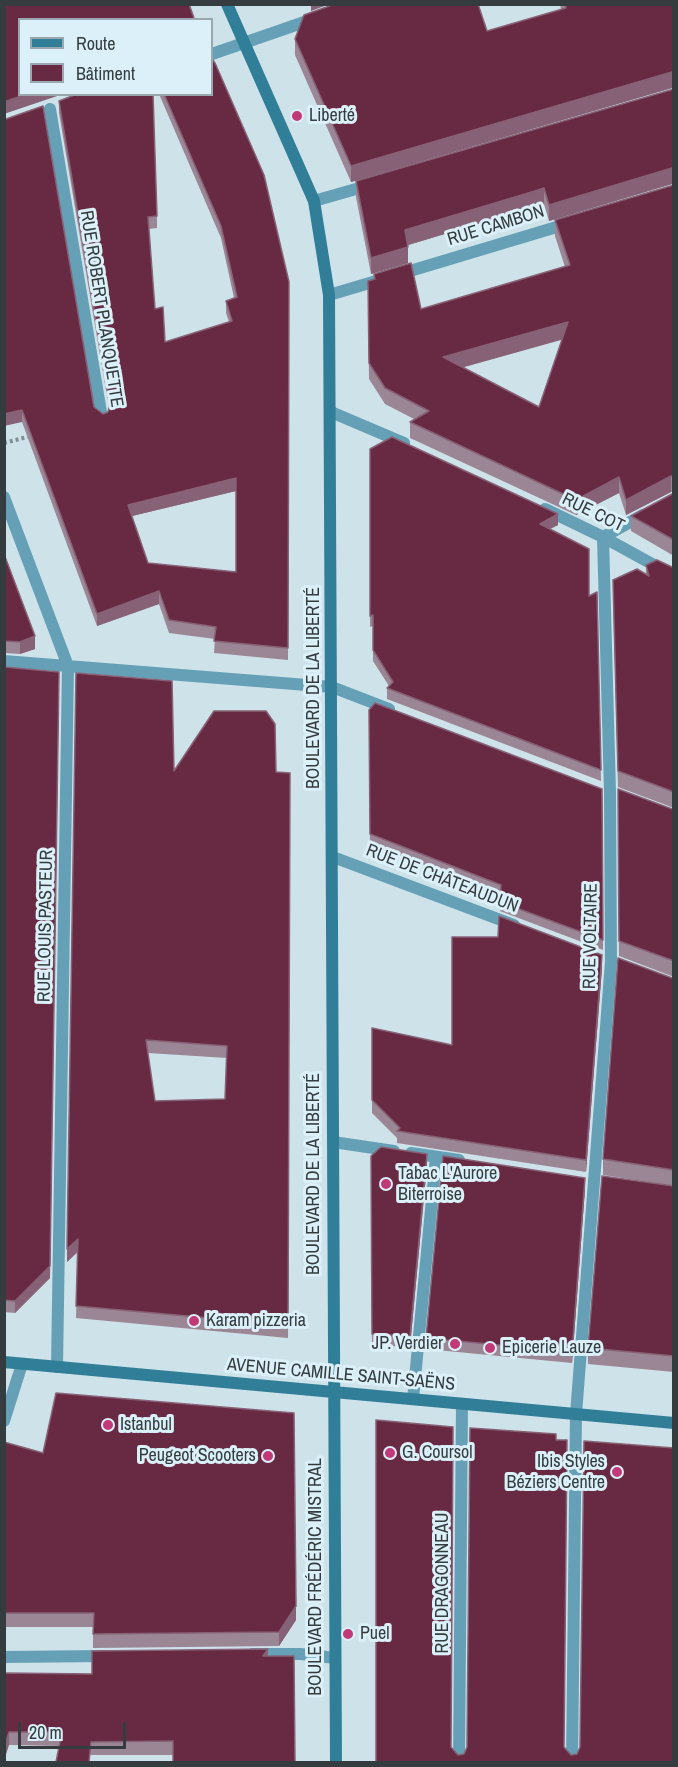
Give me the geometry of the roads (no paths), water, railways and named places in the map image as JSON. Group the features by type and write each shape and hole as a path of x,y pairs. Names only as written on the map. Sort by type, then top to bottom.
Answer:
{"main road":[{"name":"BOULEVARD DE LA LIBERTÉ","path":"227,4 314,201 329,295 333,856 333,1392"},
{"name":"AVENUE CAMILLE SAINT-SAËNS","path":"4,1362 674,1423"},
{"name":"BOULEVARD FRÉDÉRIC MISTRAL","path":"333,1392 336,1762"}],"street":[{"path":"213,54 334,12"},
{"name":"RUE ROBERT PLANQUETTE","path":"49,109 102,418"},
{"path":"314,201 381,182"},
{"name":"RUE CAMBON","path":"329,295 582,219"},
{"path":"331,412 413,447"},
{"name":"RUE LOUIS PASTEUR","path":"4,497 68,666 57,1367"},
{"name":"RUE COT","path":"529,502 603,537 674,576"},
{"path":"603,537 653,510"},
{"name":"RUE VOLTAIRE","path":"572,1762 576,1414 611,962 610,792 603,537"},
{"path":"4,661 332,687 403,714"},
{"name":"RUE DE CHÂTEAUDUN","path":"333,856 522,928"},
{"path":"333,1142 470,1162"},
{"path":"413,1399 436,1157"},
{"path":"4,1421 22,1364"},
{"name":"RUE DRAGONNEAU","path":"459,1762 462,1404"},
{"path":"242,1654 301,1654 335,1658"},
{"path":"4,1657 123,1655"}],"place":[{"name":"Liberté","path":"297,116"},
{"name":"Tabac L'Aurore Biterroise","path":"386,1184"},
{"name":"Karam pizzeria","path":"194,1321"},
{"name":"JP. Verdier","path":"455,1344"},
{"name":"Epicerie Lauze","path":"490,1348"},
{"name":"Istanbul","path":"108,1425"},
{"name":"G. Coursol","path":"390,1453"},
{"name":"Peugeot Scooters","path":"268,1456"},
{"name":"Ibis Styles Béziers Centre","path":"617,1472"},
{"name":"Puel","path":"348,1634"}]}
